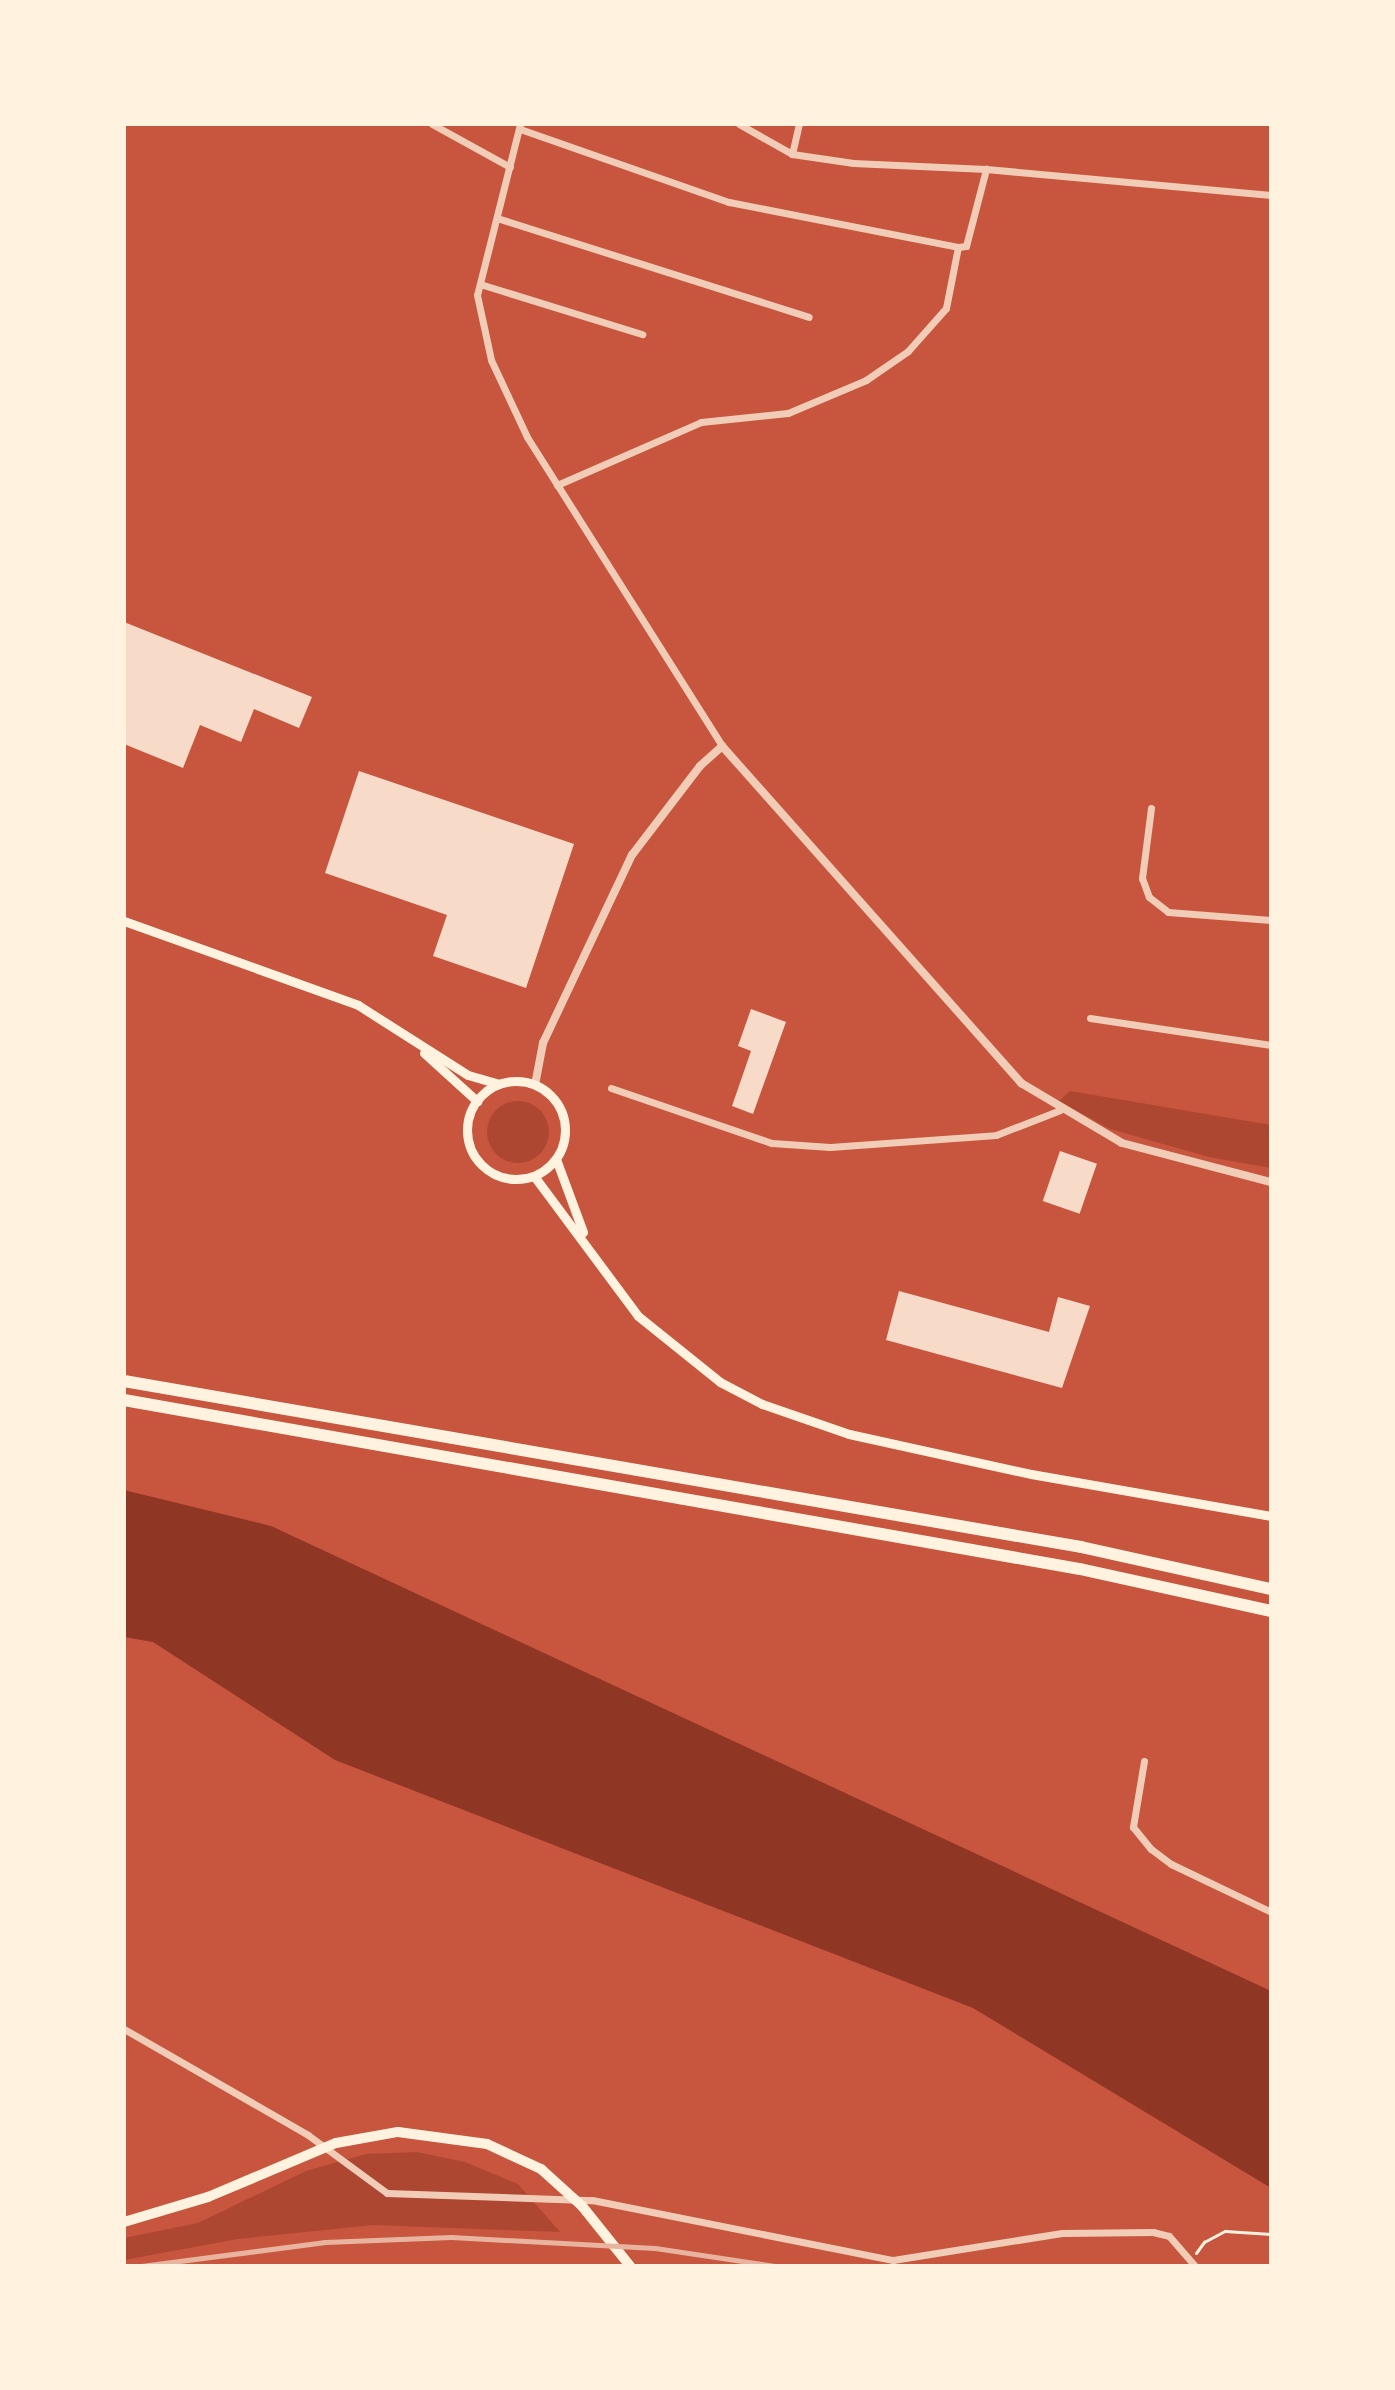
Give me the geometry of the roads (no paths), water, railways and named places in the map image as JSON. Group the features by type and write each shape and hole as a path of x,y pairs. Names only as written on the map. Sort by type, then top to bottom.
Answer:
{"highway":[{"path":"124,1381 1066,1544 1271,1589"},
{"path":"124,1400 1080,1569 1271,1611"}],"main road":[{"path":"124,921 358,1005 468,1075 499,1084 535,1085 557,1104 563,1117 563,1146 556,1159 534,1176 503,1178 477,1160 467,1131 477,1101 499,1084"},
{"path":"390,1025 477,1101"},
{"path":"556,1159 587,1242"},
{"path":"534,1176 587,1242 638,1316 674,1350 762,1404 864,1438 1271,1516"},
{"path":"124,2222 208,2197 336,2143 398,2132 458,2138 515,2155 558,2182 630,2266"}],"street":[{"path":"432,124 510,167"},
{"path":"739,124 792,154 853,163 986,169 1271,195"},
{"path":"792,154 799,124"},
{"path":"986,169 966,246 958,247 729,202 520,127 477,295 491,360 557,485 722,746 1021,1083 1060,1110 1122,1143 1271,1182"},
{"path":"497,218 809,317"},
{"path":"557,485 701,422 788,413 826,401 866,380 908,351 946,308 958,247"},
{"path":"480,284 642,334"},
{"path":"535,1085 543,1043 632,855 700,766 722,746"},
{"path":"1151,808 1142,878 1149,897 1168,912 1271,920"},
{"path":"1090,1018 1271,1045"},
{"path":"611,1088 772,1143 830,1147 996,1135 1060,1110"},
{"path":"1144,1761 1133,1827 1151,1849 1171,1864 1271,1912"},
{"path":"124,2029 308,2135 387,2193 592,2200 893,2260 1093,2230 1169,2236 1194,2262"}],"railway":[{"path":"141,2266 325,2242 451,2237 655,2248 775,2266"}]}
